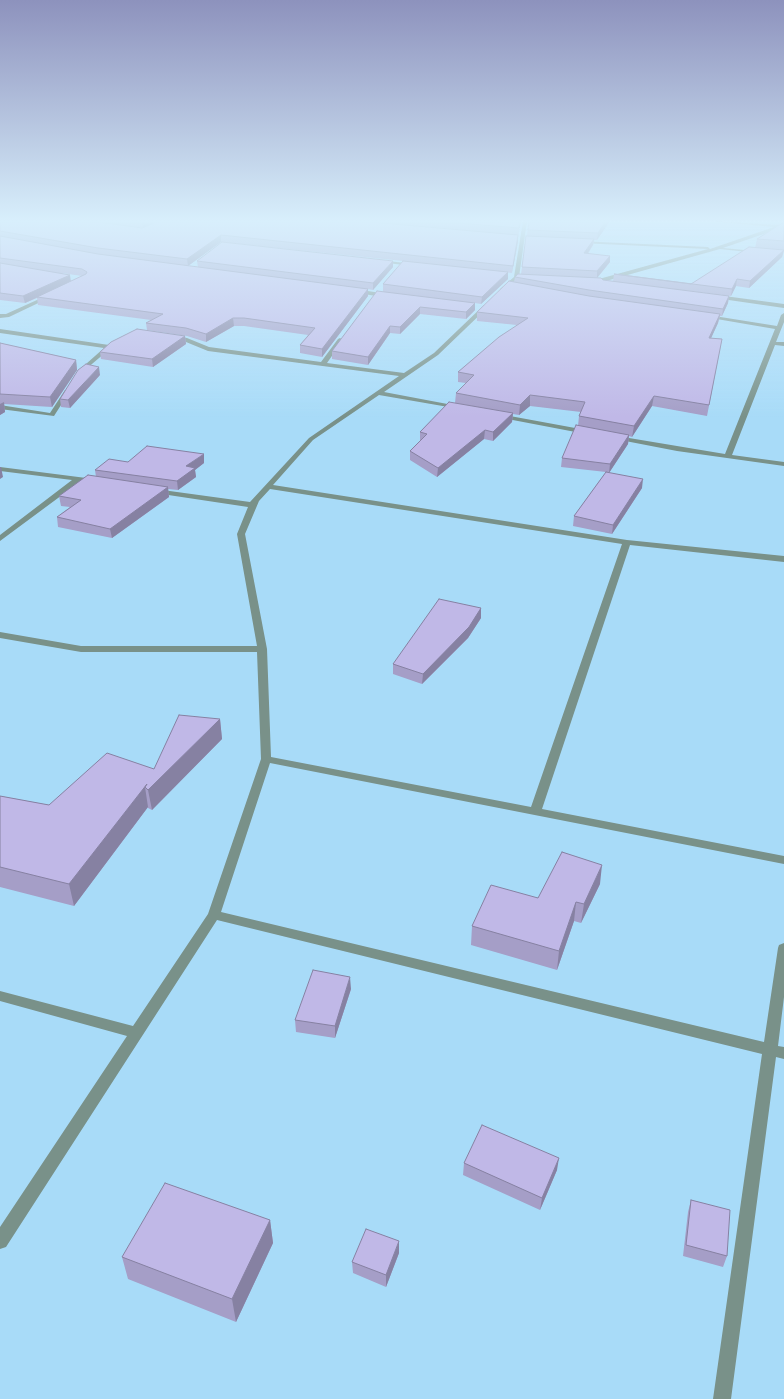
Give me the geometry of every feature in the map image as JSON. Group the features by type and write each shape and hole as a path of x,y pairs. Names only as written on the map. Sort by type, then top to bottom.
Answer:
{"street":[{"path":"0,1241 214,915 266,760 262,648 241,534 255,500 311,439 436,354 478,308 507,286"},
{"path":"369,302 380,288"},
{"path":"346,290 394,297"},
{"path":"0,316 7,316 58,292"},
{"path":"705,296 784,306"},
{"path":"728,456 784,315"},
{"path":"702,317 778,328"},
{"path":"0,331 109,347"},
{"path":"323,364 346,333"},
{"path":"162,337 188,340 208,349 404,375"},
{"path":"772,343 784,344"},
{"path":"76,376 109,347 116,344"},
{"path":"0,407 52,415 71,384"},
{"path":"377,393 464,410"},
{"path":"493,415 590,433"},
{"path":"609,436 784,464"},
{"path":"0,468 99,482"},
{"path":"0,539 79,479"},
{"path":"268,486 627,542 784,559"},
{"path":"147,489 253,506"},
{"path":"535,812 627,542"},
{"path":"0,636 81,650 262,648"},
{"path":"266,760 784,860"},
{"path":"214,915 777,1051"},
{"path":"722,1399 777,1051 784,948"},
{"path":"0,996 137,1033"}],"building":[{"path":"0,286 45,286 23,296 0,293"},
{"path":"60,286 347,286 368,289 322,349 300,345 315,328 233,318 206,334 186,328 146,323 163,314 37,297"},
{"path":"400,286 493,286 482,297"},
{"path":"504,286 537,286 589,296 720,314 709,338 722,339 709,405 654,396 634,426 579,416 585,402 530,395 520,405 456,393 474,375 458,372 499,337 528,318 477,312"},
{"path":"568,286 653,286 729,296 723,309"},
{"path":"710,286 733,286 732,289"},
{"path":"377,291 475,303 466,312 420,307 400,327 390,326 368,357 332,351"},
{"path":"137,329 185,336 152,359 100,352 111,342"},
{"path":"0,343 76,360 50,397 0,394"},
{"path":"86,364 99,367 68,400 60,399 78,370"},
{"path":"449,402 513,413 493,432 485,430 438,468 410,451 427,434 420,432"},
{"path":"576,425 629,435 610,464 562,458"},
{"path":"147,446 204,454 186,466 195,468 177,481 95,470 109,459 128,462"},
{"path":"606,472 643,479 613,525 574,516"},
{"path":"88,475 168,487 110,529 57,517 81,500 59,496"},
{"path":"439,599 481,608 469,627 423,674 393,664"},
{"path":"179,715 220,719 148,790 145,787 147,784 69,884 0,867 0,796 49,805 107,753 154,769"},
{"path":"562,852 602,865 584,904 576,902 559,951 472,926 491,885 538,898"},
{"path":"313,970 350,977 335,1026 295,1020"},
{"path":"482,1125 559,1158 542,1198 464,1163"},
{"path":"165,1183 270,1220 232,1299 122,1257"},
{"path":"691,1200 730,1210 727,1256 686,1245"},
{"path":"366,1229 399,1241 386,1275 352,1262"}]}
